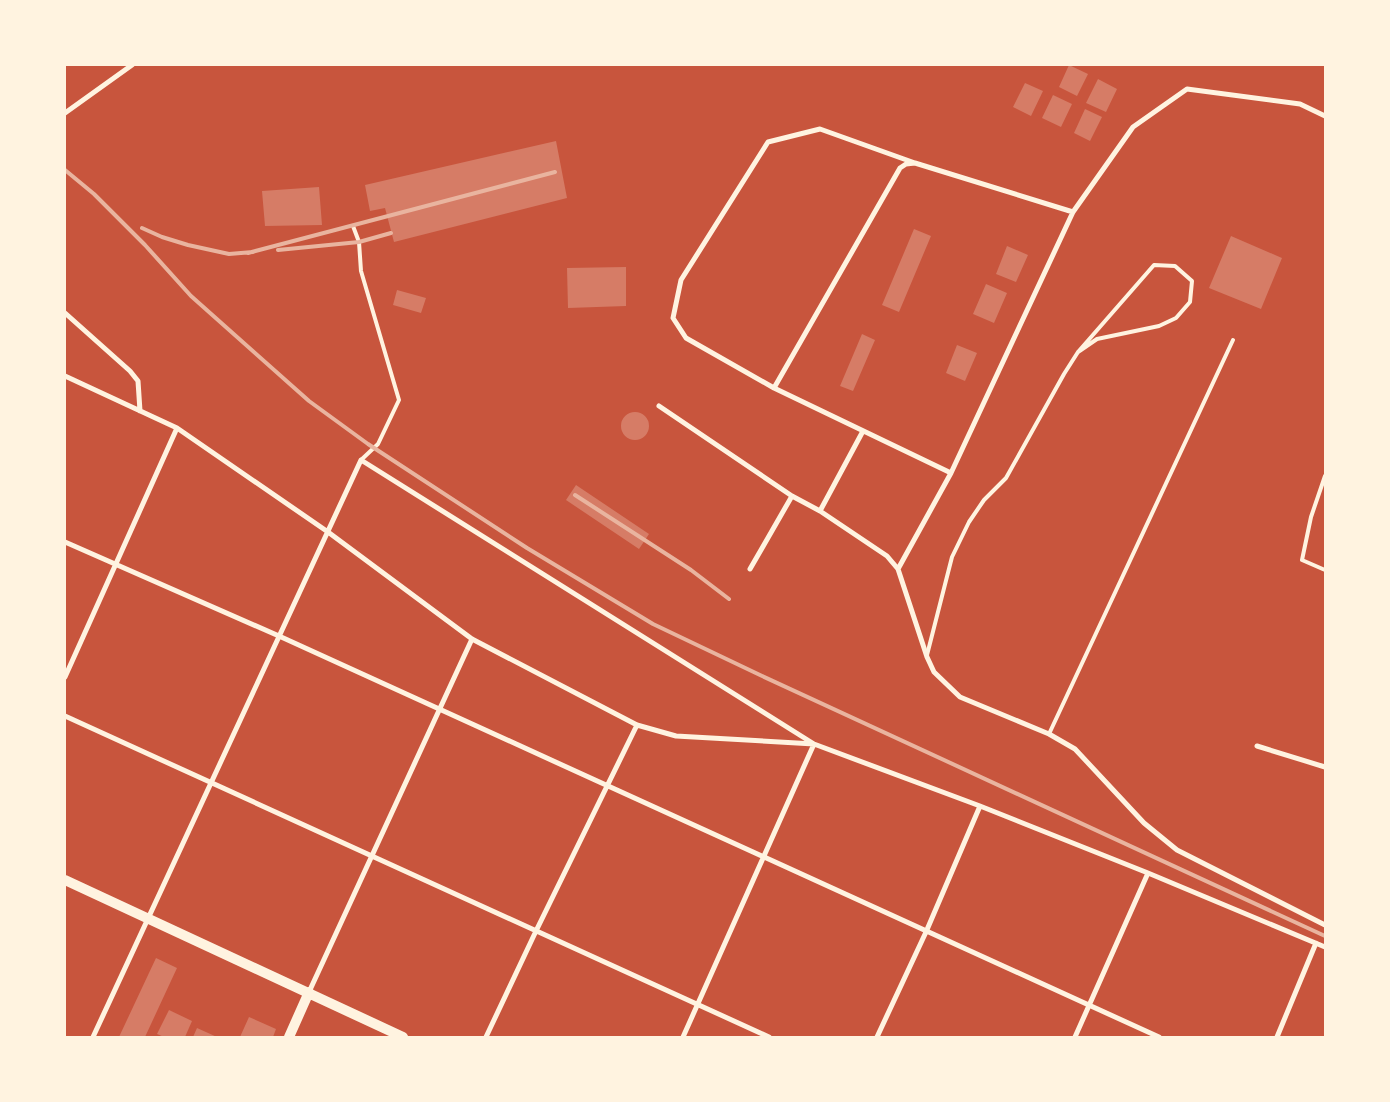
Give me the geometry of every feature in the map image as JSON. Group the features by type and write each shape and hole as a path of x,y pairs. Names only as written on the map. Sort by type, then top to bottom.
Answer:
{"main road":[{"path":"65,880 404,1037"},
{"path":"289,1037 309,992"}],"street":[{"path":"65,113 132,65"},
{"path":"898,569 951,473 1073,212 1134,127 1188,88 1300,104 1325,116"},
{"path":"951,473 774,388 686,338 673,318 681,280 768,142 820,129 915,163 1073,212"},
{"path":"774,388 900,168 906,164 915,163"},
{"path":"65,313 130,371 138,381 140,411"},
{"path":"65,376 177,428 328,532 472,639 638,725 676,736 814,744"},
{"path":"659,406 792,496 820,511 887,556 898,569 927,657 934,672 960,697 1050,734 1075,749 1144,823 1178,850 1325,925"},
{"path":"65,677 177,428"},
{"path":"820,511 863,431"},
{"path":"93,1037 361,460 814,744 980,806 1148,873 1325,947"},
{"path":"750,569 792,496"},
{"path":"65,542 279,636 1158,1037"},
{"path":"309,992 438,709 472,639"},
{"path":"65,716 769,1037"},
{"path":"486,1037 638,725"},
{"path":"683,1037 814,744"},
{"path":"1257,746 1325,767"},
{"path":"877,1037 926,932 980,806"},
{"path":"1076,1037 1148,873"},
{"path":"1277,1037 1316,943"}],"lane":[{"path":"353,226 359,242 361,271 399,400 378,444 361,460"},
{"path":"927,657 952,557 969,522 984,500 1006,478 1078,352 1154,265 1175,266 1192,280 1190,302 1176,318 1159,326 1097,339 1078,352"},
{"path":"1050,734 1233,340"},
{"path":"1325,476 1311,517 1302,560 1325,570"}],"building":[{"path":"1069,65 1088,74 1077,96 1059,87"},
{"path":"1098,79 1117,89 1106,112 1086,103"},
{"path":"1025,83 1043,91 1031,116 1013,107"},
{"path":"1053,95 1072,104 1061,127 1042,118"},
{"path":"1085,109 1102,117 1090,141 1074,133"},
{"path":"556,141 567,198 394,242 385,208 370,211 365,185"},
{"path":"319,187 322,225 265,226 262,191"},
{"path":"914,229 931,236 899,312 882,305"},
{"path":"1231,236 1282,258 1261,309 1209,288"},
{"path":"1007,246 1028,255 1016,282 996,274"},
{"path":"626,267 626,306 568,308 567,268"},
{"path":"986,284 1007,293 994,323 973,314"},
{"path":"397,290 426,298 421,313 393,305"},
{"path":"862,334 875,340 853,391 840,386"},
{"path":"957,345 977,353 965,381 946,373"},
{"path":"635,412 645,416 649,426 645,436 635,440 625,436 621,426 625,416"},
{"path":"576,485 649,534 639,549 566,500"},
{"path":"156,958 177,968 145,1037 119,1037"},
{"path":"169,1010 192,1021 185,1037 164,1037 157,1034"},
{"path":"249,1017 276,1029 273,1037 240,1037"},
{"path":"197,1028 217,1037 193,1037"}],"railway":[{"path":"65,170 94,194 145,245 191,296 309,401 368,444 527,548 653,624 1325,936"},
{"path":"248,253 555,172"},
{"path":"142,228 162,237 188,245 229,254 253,252"},
{"path":"278,250 359,242 391,233"},
{"path":"575,495 691,570 729,599"}]}
